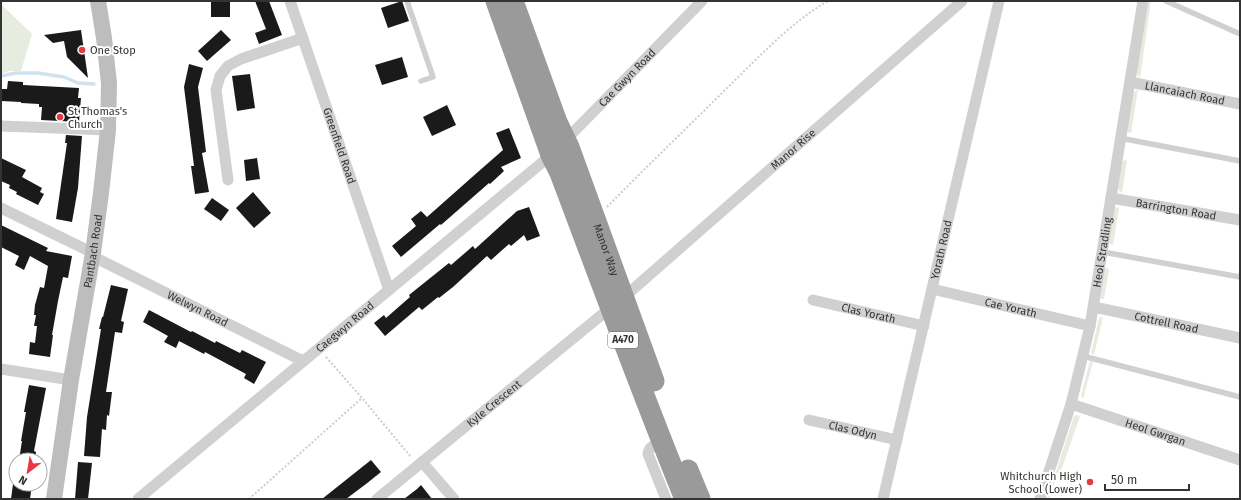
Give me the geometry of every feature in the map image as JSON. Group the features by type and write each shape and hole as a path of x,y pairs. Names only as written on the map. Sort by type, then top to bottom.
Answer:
{"highway":[{"name":"Manor Way","path":"496,1 551,155 661,401 700,499"},
{"name":"Manor Way","path":"513,1 557,122 566,140 661,442 685,499"}],"street":[{"name":"Pantbach Road","path":"54,499 71,380 92,254 108,130 109,83 98,1"},
{"name":"Greenfield Road","path":"290,1 389,290"},
{"name":"Cae Gwyn Road","path":"551,155 702,1"},
{"name":"Manor Rise","path":"617,303 962,1"},
{"name":"Yorath Road","path":"883,499 999,1"},
{"name":"Heol Stradling","path":"1040,499 1071,404 1084,356 1094,307 1143,1"},
{"path":"228,180 216,90 220,76 228,66 241,59 303,38"},
{"name":"Llancaiach Road","path":"1130,82 1240,104"},
{"path":"1,126 108,130"},
{"name":"Caegwyn Road","path":"138,499 551,155"},
{"name":"Barrington Road","path":"1111,198 1240,220"},
{"name":"Welwyn Road","path":"1,208 303,361"},
{"name":"Cae Yorath","path":"932,290 1090,326"},
{"name":"Clas Yorath","path":"813,300 924,326"},
{"name":"Kyle Crescent","path":"377,499 417,461 617,303"},
{"name":"Cottrell Road","path":"1094,307 1240,338"},
{"path":"1,369 71,380"},
{"name":"Heol Gwrgan","path":"1071,404 1240,460"},
{"name":"Clas Odyn","path":"809,420 897,440"},
{"path":"661,442 652,446 648,454 666,499"},
{"path":"417,461 454,499"}],"lane":[{"path":"408,1 433,77 421,81"},
{"path":"1166,1 1240,34"},
{"path":"1120,138 1240,161"},
{"path":"1103,252 1240,277"},
{"path":"1084,356 1240,397"}],"path":[{"path":"612,201 755,60 792,27 828,1"},
{"path":"323,354 417,461"},
{"path":"249,499 362,398"}],"shaded area":[{"path":"1147,1 1151,1 1140,78 1136,71"},
{"path":"1,4 32,34 21,71 9,71 1,74"},
{"path":"1138,89 1131,133 1126,132 1133,93"},
{"path":"1124,160 1127,161 1122,193 1118,188 1121,163"},
{"path":"1114,208 1119,208 1113,245 1109,243"},
{"path":"1104,269 1109,269 1104,299 1100,299"},
{"path":"1103,317 1094,355 1091,353 1099,318"},
{"path":"1090,361 1095,362 1093,362 1083,399 1081,395"},
{"path":"1074,416 1080,416 1062,468 1058,472 1049,499 1047,499"}],"building":[{"path":"211,1 230,1 230,17 211,17"},
{"path":"255,1 269,1 282,35 259,44 255,33 266,29"},
{"path":"402,1 409,21 388,28 381,8"},
{"path":"81,30 88,78 67,57 64,41 53,43 44,35"},
{"path":"221,30 231,40 207,61 198,51"},
{"path":"402,57 408,77 382,85 375,65"},
{"path":"189,64 203,68 198,87 206,152 202,153 209,192 195,194 191,166 194,166 184,87"},
{"path":"250,74 255,108 237,111 232,76"},
{"path":"8,81 23,82 23,85 79,88 78,98 81,98 79,122 41,120 42,107 39,107 39,104 1,101 1,89 7,89"},
{"path":"447,105 456,125 432,136 423,117"},
{"path":"509,128 521,158 501,167 504,171 490,184 489,183 441,225 440,224 401,257 392,246 416,226 411,219 421,211 427,217 503,150 496,133"},
{"path":"66,135 82,136 78,188 72,222 56,219 67,143 65,143"},
{"path":"1,158 26,170 22,177 42,188 40,192 44,194 38,205 16,194 17,192 9,188 10,185 1,181"},
{"path":"257,158 260,179 246,181 244,160"},
{"path":"253,192 271,213 254,228 236,208"},
{"path":"212,198 229,210 221,221 204,209"},
{"path":"529,207 540,236 527,241 524,235 511,246 509,244 491,260 487,256 439,298 438,297 422,310 419,307 385,336 374,323 384,315 386,318 410,297 409,295 449,263 451,265 473,246 475,249 517,211"},
{"path":"1,225 48,248 46,251 72,256 68,278 63,277 52,335 50,357 29,354 30,342 35,343 37,326 34,326 36,315 34,315 35,305 40,287 44,288 48,266 30,256 24,270 15,265 19,256 1,247"},
{"path":"111,285 128,289 121,321 124,322 122,333 115,332 106,392 112,392 109,416 107,415 106,430 102,429 100,457 84,456 87,417 101,329 99,329"},
{"path":"149,310 215,343 216,341 240,353 242,350 266,362 254,384 244,378 246,374 205,352 204,354 179,341 176,348 164,342 168,336 143,322"},
{"path":"29,385 46,388 34,451 36,452 20,452 26,412 24,412"},
{"path":"371,460 381,472 366,484 346,499 322,499"},
{"path":"78,462 92,463 88,499 75,499"},
{"path":"421,485 432,499 404,499 417,489"},
{"path":"12,492 31,492 30,499 11,499"}],"waterway":[{"path":"1,76 16,73 38,73 64,77 78,83 94,84"}],"place":[{"name":"One Stop","path":"82,50"},
{"name":"St Thomas's Church","path":"60,117"},
{"name":"Whitchurch High School (Lower)","path":"1090,482"}]}
